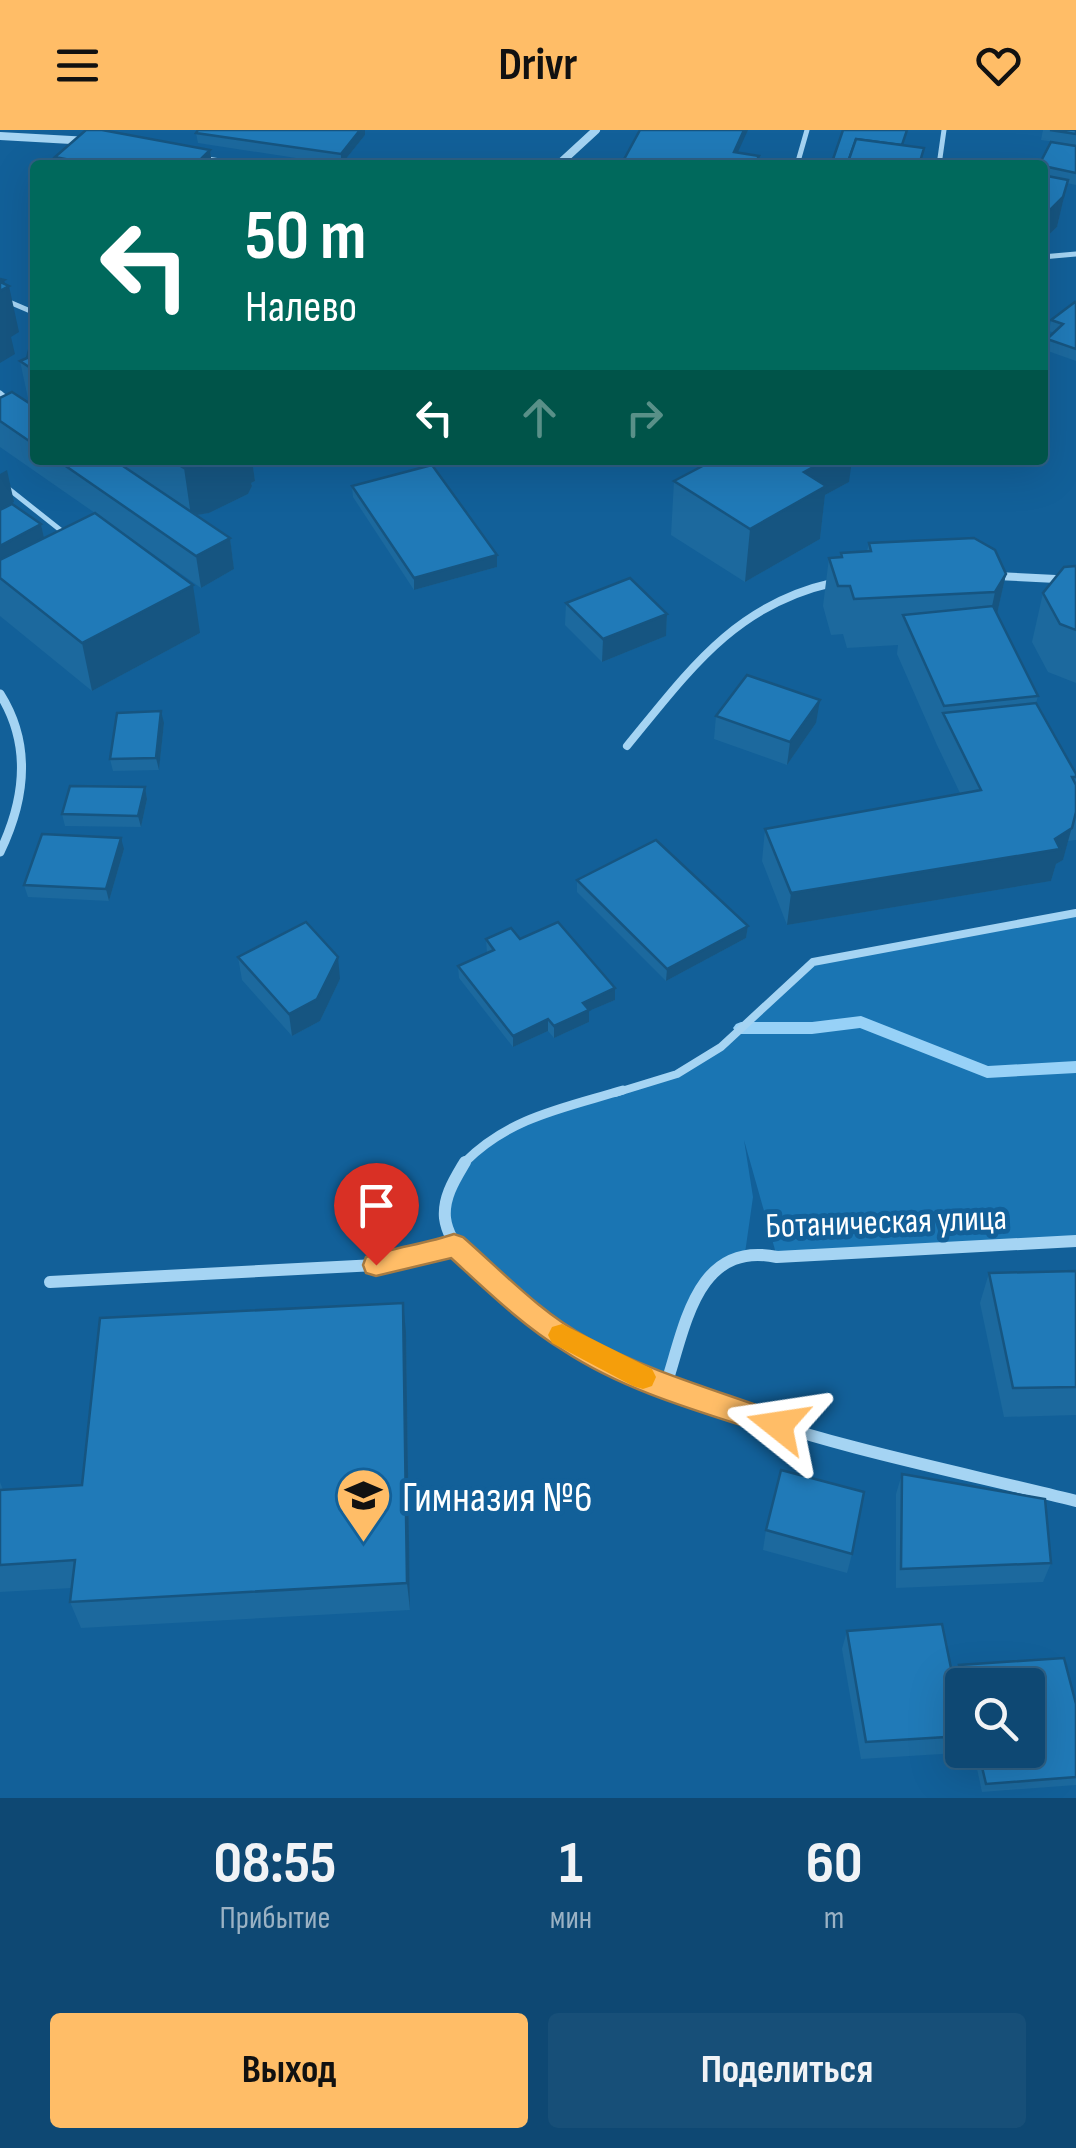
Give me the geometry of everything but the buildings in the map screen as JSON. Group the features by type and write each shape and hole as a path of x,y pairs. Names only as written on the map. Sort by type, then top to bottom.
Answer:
{"street":[{"path":"563,160 596,130"},
{"path":"0,136 67,137 105,144"},
{"path":"180,156 204,160"},
{"path":"0,694 20,738 20,791 16,819 0,852"},
{"path":"464,1162 447,1186 443,1216 454,1244 532,1314 576,1345 665,1388 730,1412 1076,1502"},
{"name":"Ботаническая улица","path":"665,1388 703,1280 719,1262 745,1252 777,1256 1076,1241"},
{"path":"50,1282 376,1265 434,1254 454,1244"}],"lane":[{"path":"798,160 807,130"},
{"path":"939,160 944,130"},
{"path":"1048,256 1076,254"},
{"path":"0,298 30,312"},
{"path":"0,393 7,399 8,408 0,420"},
{"path":"0,482 73,542"},
{"path":"982,576 1076,580"},
{"path":"627,746 722,635 762,606 837,582"},
{"path":"464,1162 489,1138 522,1121 677,1074 721,1047 813,962 1076,913"}],"shaded area":[{"path":"1076,913 1076,1241 777,1257 744,1140 753,1197 745,1253 703,1280 665,1388 576,1345 454,1245 447,1187 465,1162 521,1121 677,1074 721,1047 813,962"}],"waterway":[{"path":"741,1028 812,1028 861,1022 987,1072 1076,1067"}],"slow traffic":[{"path":"562,1335 643,1377"}],"place":[{"name":"Гимназия №6","path":"363,1545"}],"route":[{"path":"376,1265 434,1254 454,1244 490,1280 576,1345 665,1388 778,1425"}]}
